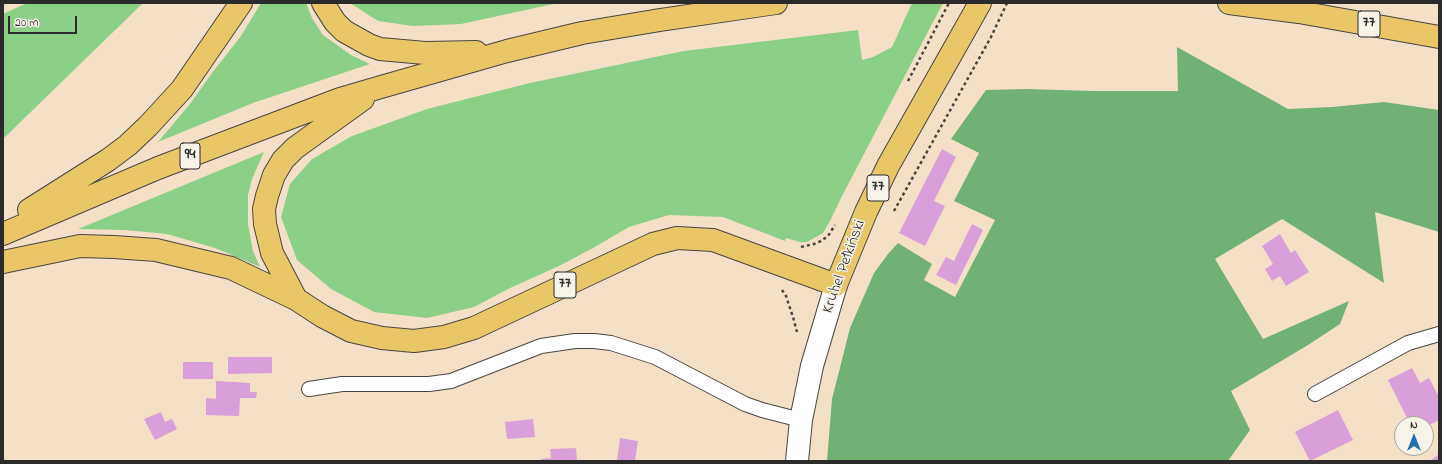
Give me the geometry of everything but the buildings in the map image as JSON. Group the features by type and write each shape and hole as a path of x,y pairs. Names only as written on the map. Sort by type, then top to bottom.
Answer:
{"main road":[{"path":"3,226 53,196 108,160 128,145 143,131 182,88 241,3"},
{"path":"323,3 335,22 344,31 369,45 380,49 425,53 507,51 582,33 776,3"},
{"name":"Kruhel Pełkiński","path":"836,285 866,212 888,166 980,3"},
{"name":"77","path":"1228,3 1299,12 1439,37"},
{"name":"94","path":"3,234 158,168 340,99 507,51"},
{"name":"77","path":"382,87 295,148 283,160 274,176 264,209 265,224 272,253 296,299 322,316 351,331 382,338 414,341 444,337 474,328 653,244 677,238 713,240 836,285"},
{"path":"3,262 80,246 156,250 231,268 296,299"}],"street":[{"name":"Kruhel Pełkiński","path":"797,461 802,420 812,366 836,285"}],"lane":[{"path":"1315,394 1408,343 1439,334"},
{"path":"309,389 342,384 429,384 451,381 541,346 575,341 611,342 655,357 745,404 802,420"}],"path":[{"path":"891,215 991,37 1007,3"},
{"path":"779,286 786,296 799,338"}],"green space":[{"path":"27,3 143,3 3,139 3,14"},
{"path":"261,3 306,3 312,18 323,35 351,55 370,64 253,103 158,142 190,104 241,36"},
{"path":"350,3 558,3 461,24 413,26 378,21"},
{"path":"912,3 943,3 830,221 823,233 807,242 800,242 786,238 785,241 723,217 669,215 629,227 559,266 510,288 474,307 427,318 374,312 331,289 297,260 281,217 290,184 312,159 352,136 427,109 530,83 684,51 858,30 862,60 873,57 892,47"},
{"path":"1177,47 1288,109 1332,107 1384,102 1439,110 1439,232 1375,212 1384,283 1282,219 1215,259 1263,339 1349,301 1340,324 1231,391 1250,430 1228,461 827,461 832,399 850,328 874,273 898,243 932,264 924,280 955,297 995,220 954,201 979,153 951,139 986,90 1027,89 1178,91"},
{"path":"264,152 252,179 248,195 248,224 253,251 260,267 215,248 167,234 125,230 78,229"}]}
